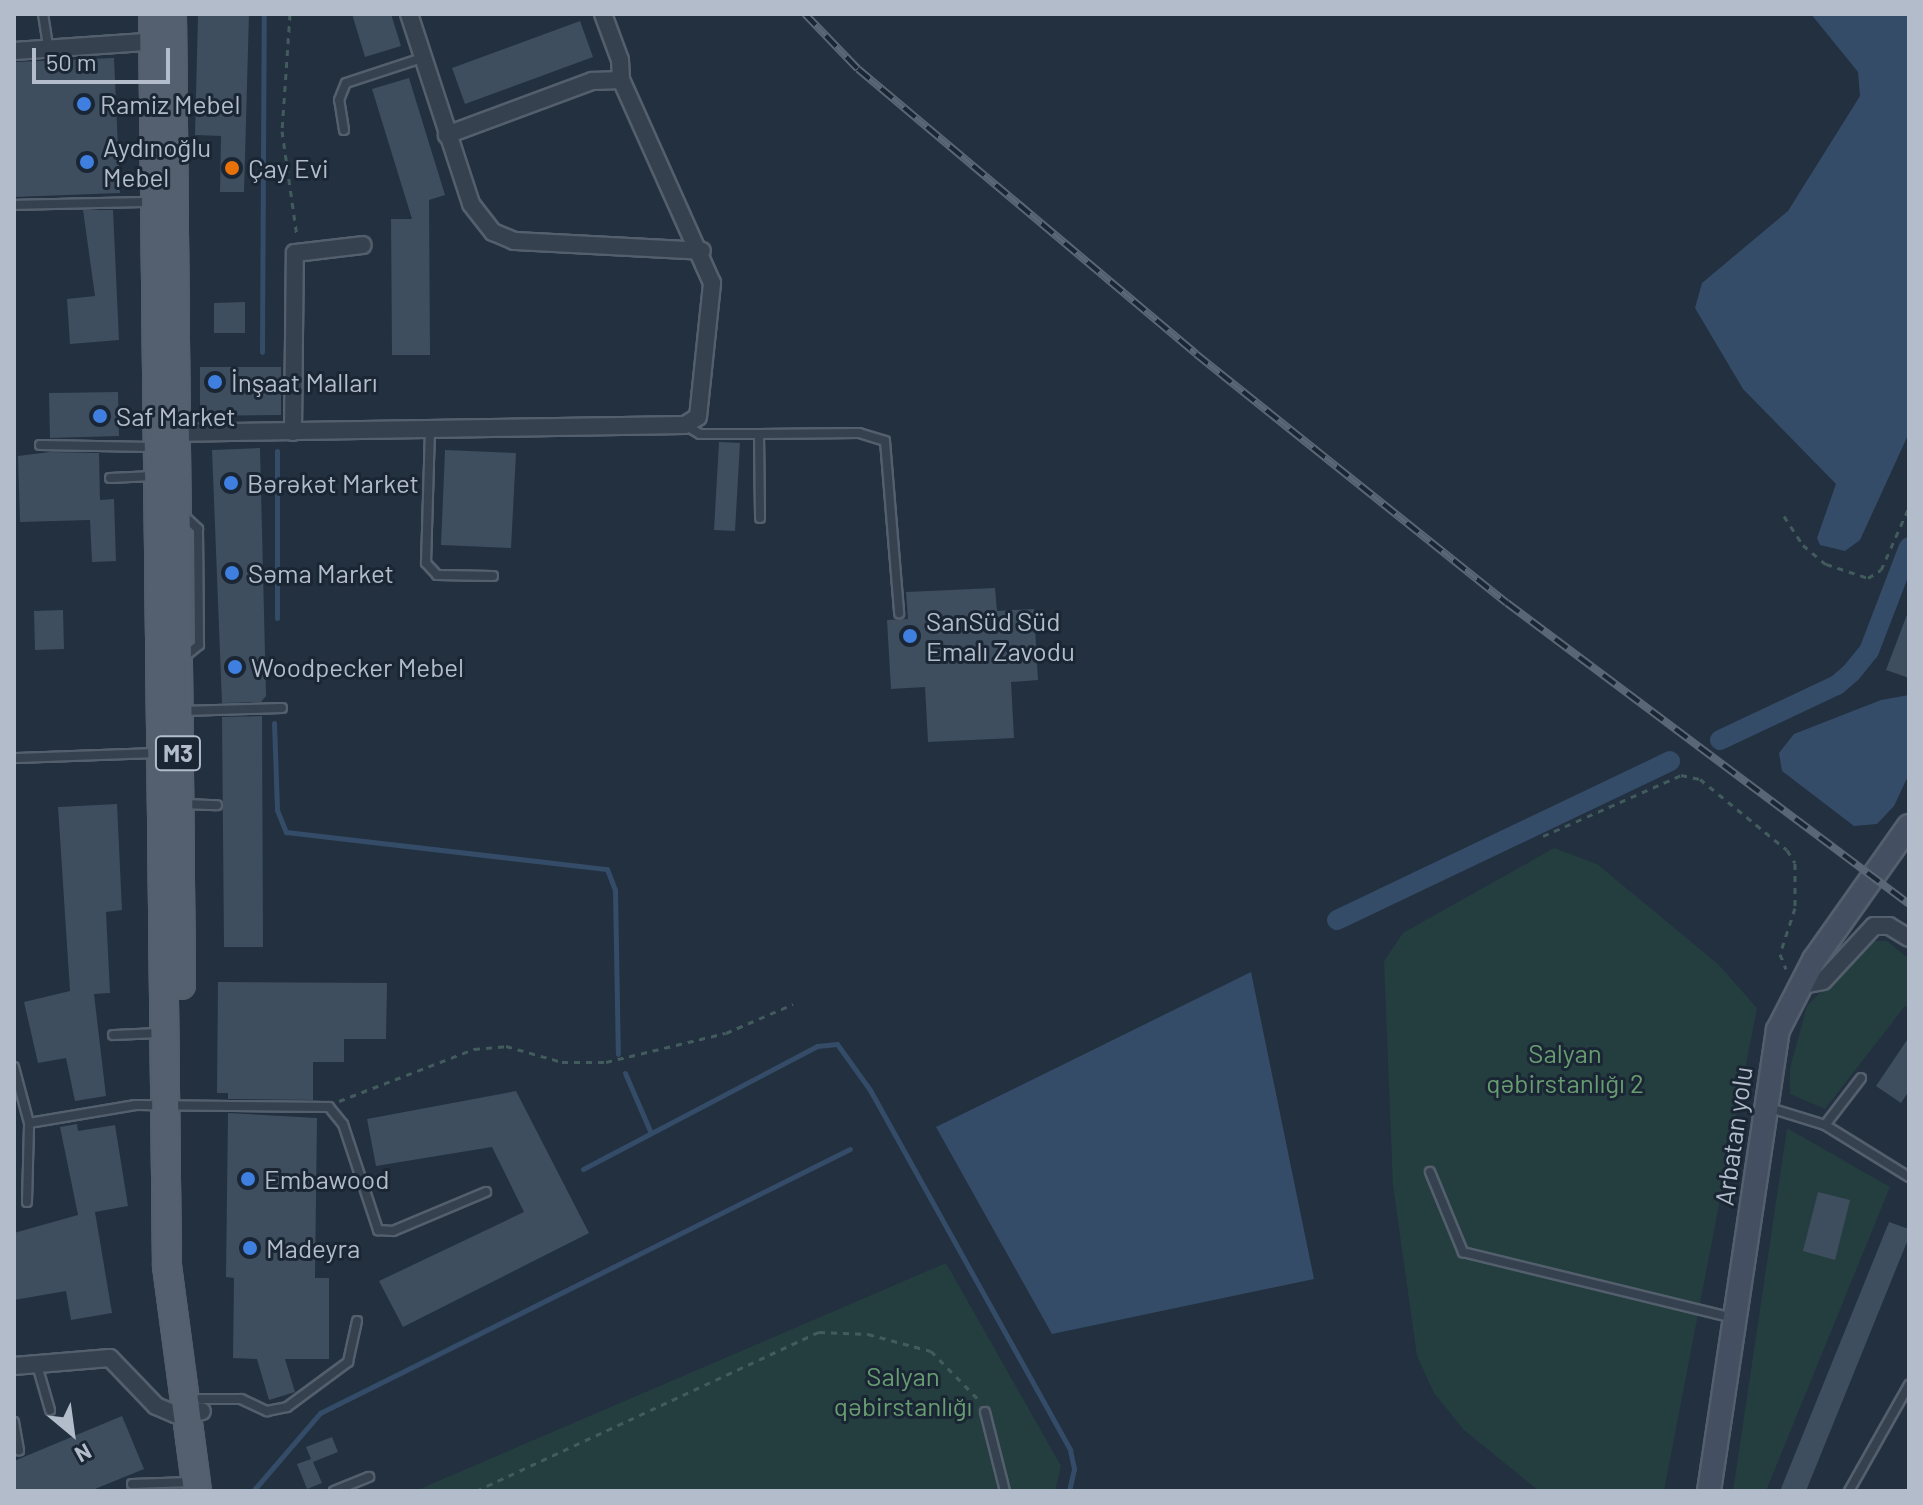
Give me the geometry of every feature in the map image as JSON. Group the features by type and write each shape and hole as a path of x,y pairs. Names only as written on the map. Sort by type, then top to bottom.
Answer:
{"main road":[{"path":"153,14 163,41 155,202 164,438 158,476 159,753 164,1033 174,1104"},
{"name":"M3","path":"172,14 163,41 164,438 177,512 178,803 174,1104 202,1488"},
{"name":"Arbatan yolu","path":"1709,1491 1778,1030 1798,986 1909,826"}],"street":[{"path":"409,14 471,204 493,232 514,241 702,251"},
{"path":"164,438 293,432 685,425 698,417 703,407 712,283 702,251 621,80 620,60 603,14"},
{"path":"14,51 163,41"},
{"path":"447,135 592,81 621,80"},
{"path":"293,432 299,249 363,245"},
{"path":"1798,986 1823,981 1874,926 1889,926 1909,938"},
{"path":"14,1366 110,1358 145,1398 169,1413 196,1408"}],"lane":[{"path":"43,14 48,47"},
{"path":"344,130 339,100 346,83 422,58"},
{"path":"14,205 155,202"},
{"path":"685,425 700,434 859,433 885,441 899,613"},
{"path":"430,429 426,563 437,575 493,576"},
{"path":"759,434 760,518"},
{"path":"40,445 164,438"},
{"path":"110,478 158,476"},
{"path":"178,711 282,708"},
{"path":"14,758 159,753"},
{"path":"178,803 217,805"},
{"path":"113,1035 164,1033"},
{"path":"14,1067 29,1123 27,1202"},
{"path":"1825,1125 1861,1078"},
{"path":"29,1123 111,1107 174,1104 329,1107 343,1124 378,1230 393,1231 486,1192"},
{"path":"1765,1107 1825,1125 1909,1177"},
{"path":"1430,1172 1463,1252 1737,1319"},
{"path":"196,1408 241,1399 267,1411 287,1407 348,1362 357,1321"},
{"path":"37,1364 50,1410"},
{"path":"1849,1491 1909,1385"},
{"path":"985,1412 1005,1491"},
{"path":"14,1422 19,1451"},
{"path":"334,1491 369,1477"},
{"path":"132,1484 202,1488"}],"path":[{"path":"290,14 282,131 299,249"},
{"path":"1784,516 1803,545 1826,564 1868,578 1881,570 1909,507"},
{"path":"1543,836 1681,775 1700,779 1787,850 1795,863 1795,908 1780,954 1798,986"},
{"path":"329,1107 356,1091 474,1049 506,1046 562,1062 606,1062 726,1033 793,1004"},
{"path":"476,1491 819,1332 868,1334 931,1351 985,1412"}],"green space":[{"name":"Salyan qəbirstanlığı 2","path":"1554,848 1597,864 1718,964 1757,1008 1664,1491 1539,1491 1464,1430 1434,1393 1417,1356 1393,1186 1384,961 1403,933"},
{"path":"1870,941 1887,941 1909,959 1909,1008 1905,1006 1825,1109 1790,1094 1790,1068 1807,1006"},
{"path":"1787,1128 1890,1187 1766,1491 1733,1491"},
{"name":"Salyan qəbirstanlığı","path":"946,1263 1061,1466 1055,1491 415,1491"}],"water":[{"path":"1811,14 1909,14 1909,433 1860,540 1845,551 1820,545 1817,538 1836,484 1743,389 1695,308 1702,283 1788,211 1860,96 1858,72"},
{"path":"1909,695 1909,774 1894,806 1877,824 1854,826 1782,771 1779,753 1794,734 1881,700"},
{"path":"1251,972 1314,1279 1052,1334 936,1127"}],"building":[{"path":"198,14 249,14 244,192 220,192 221,136 195,135"},
{"path":"352,14 391,14 401,46 365,57"},
{"path":"580,21 593,57 465,104 452,68"},
{"path":"114,58 120,193 14,197 14,62"},
{"path":"409,78 445,195 429,200 430,355 392,355 391,219 412,219 372,89"},
{"path":"83,210 113,210 119,340 70,344 67,299 95,296"},
{"path":"245,302 245,333 214,333 214,303"},
{"path":"200,367 281,367 281,415 200,416"},
{"path":"118,392 119,436 50,438 49,393"},
{"path":"719,442 740,443 735,531 714,530"},
{"path":"260,448 266,696 261,702 222,703 212,450"},
{"path":"445,450 516,453 511,548 441,545"},
{"path":"50,452 99,453 100,500 114,499 116,561 92,562 90,520 20,522 18,456"},
{"path":"995,588 997,611 1034,609 1038,680 1011,682 1014,738 928,742 925,687 891,689 887,620 908,619 906,592"},
{"path":"63,610 64,649 35,650 34,611"},
{"path":"1909,612 1909,678 1886,670"},
{"path":"262,716 263,947 224,947 222,717"},
{"path":"117,804 122,910 106,912 110,993 94,994 106,1096 75,1101 66,1058 38,1063 24,1002 70,991 58,807"},
{"path":"218,982 387,983 386,1039 344,1039 344,1062 313,1062 313,1100 228,1099 228,1093 217,1093"},
{"path":"1909,1037 1909,1091 1901,1103 1876,1086"},
{"path":"516,1091 589,1233 403,1327 379,1281 524,1212 492,1147 376,1166 367,1119"},
{"path":"228,1113 317,1118 315,1278 329,1278 329,1359 285,1359 295,1392 269,1400 257,1359 233,1358 234,1278 226,1277"},
{"path":"77,1124 78,1131 115,1125 128,1206 95,1212 112,1313 71,1320 66,1291 14,1300 14,1233 78,1215 60,1127"},
{"path":"1818,1192 1850,1200 1835,1260 1803,1251"},
{"path":"1889,1222 1909,1229 1909,1237 1806,1491 1780,1491"},
{"path":"122,1416 144,1469 90,1491 14,1491 14,1461"},
{"path":"332,1437 338,1452 313,1462 322,1483 307,1489 297,1464 311,1459 306,1447"}],"waterway":[{"path":"262,352 264,14"},
{"path":"277,451 277,618"},
{"path":"1720,740 1837,685 1851,673 1869,651 1909,547"},
{"path":"274,723 277,810 286,832 607,869 615,890 618,1054"},
{"path":"1337,920 1670,761"},
{"path":"583,1169 817,1046 837,1044 870,1090 1070,1450 1074,1469 1069,1491"},
{"path":"625,1073 651,1133"},
{"path":"253,1491 320,1413 850,1149"}],"railway":[{"path":"805,14 858,69 1196,354 1507,603 1909,904"}],"place":[{"name":"Ramiz Mebel","path":"84,104"},
{"name":"Aydınoğlu Mebel","path":"87,162"},
{"name":"Çay Evi","path":"232,168"},
{"name":"İnşaat Malları","path":"215,382"},
{"name":"Saf Market","path":"100,416"},
{"name":"Bərəkət Market","path":"231,483"},
{"name":"Səma Market","path":"232,573"},
{"name":"SanSüd Süd Emalı Zavodu","path":"910,636"},
{"name":"Woodpecker Mebel","path":"235,667"},
{"name":"Embawood","path":"248,1179"},
{"name":"Madeyra","path":"250,1248"}]}
